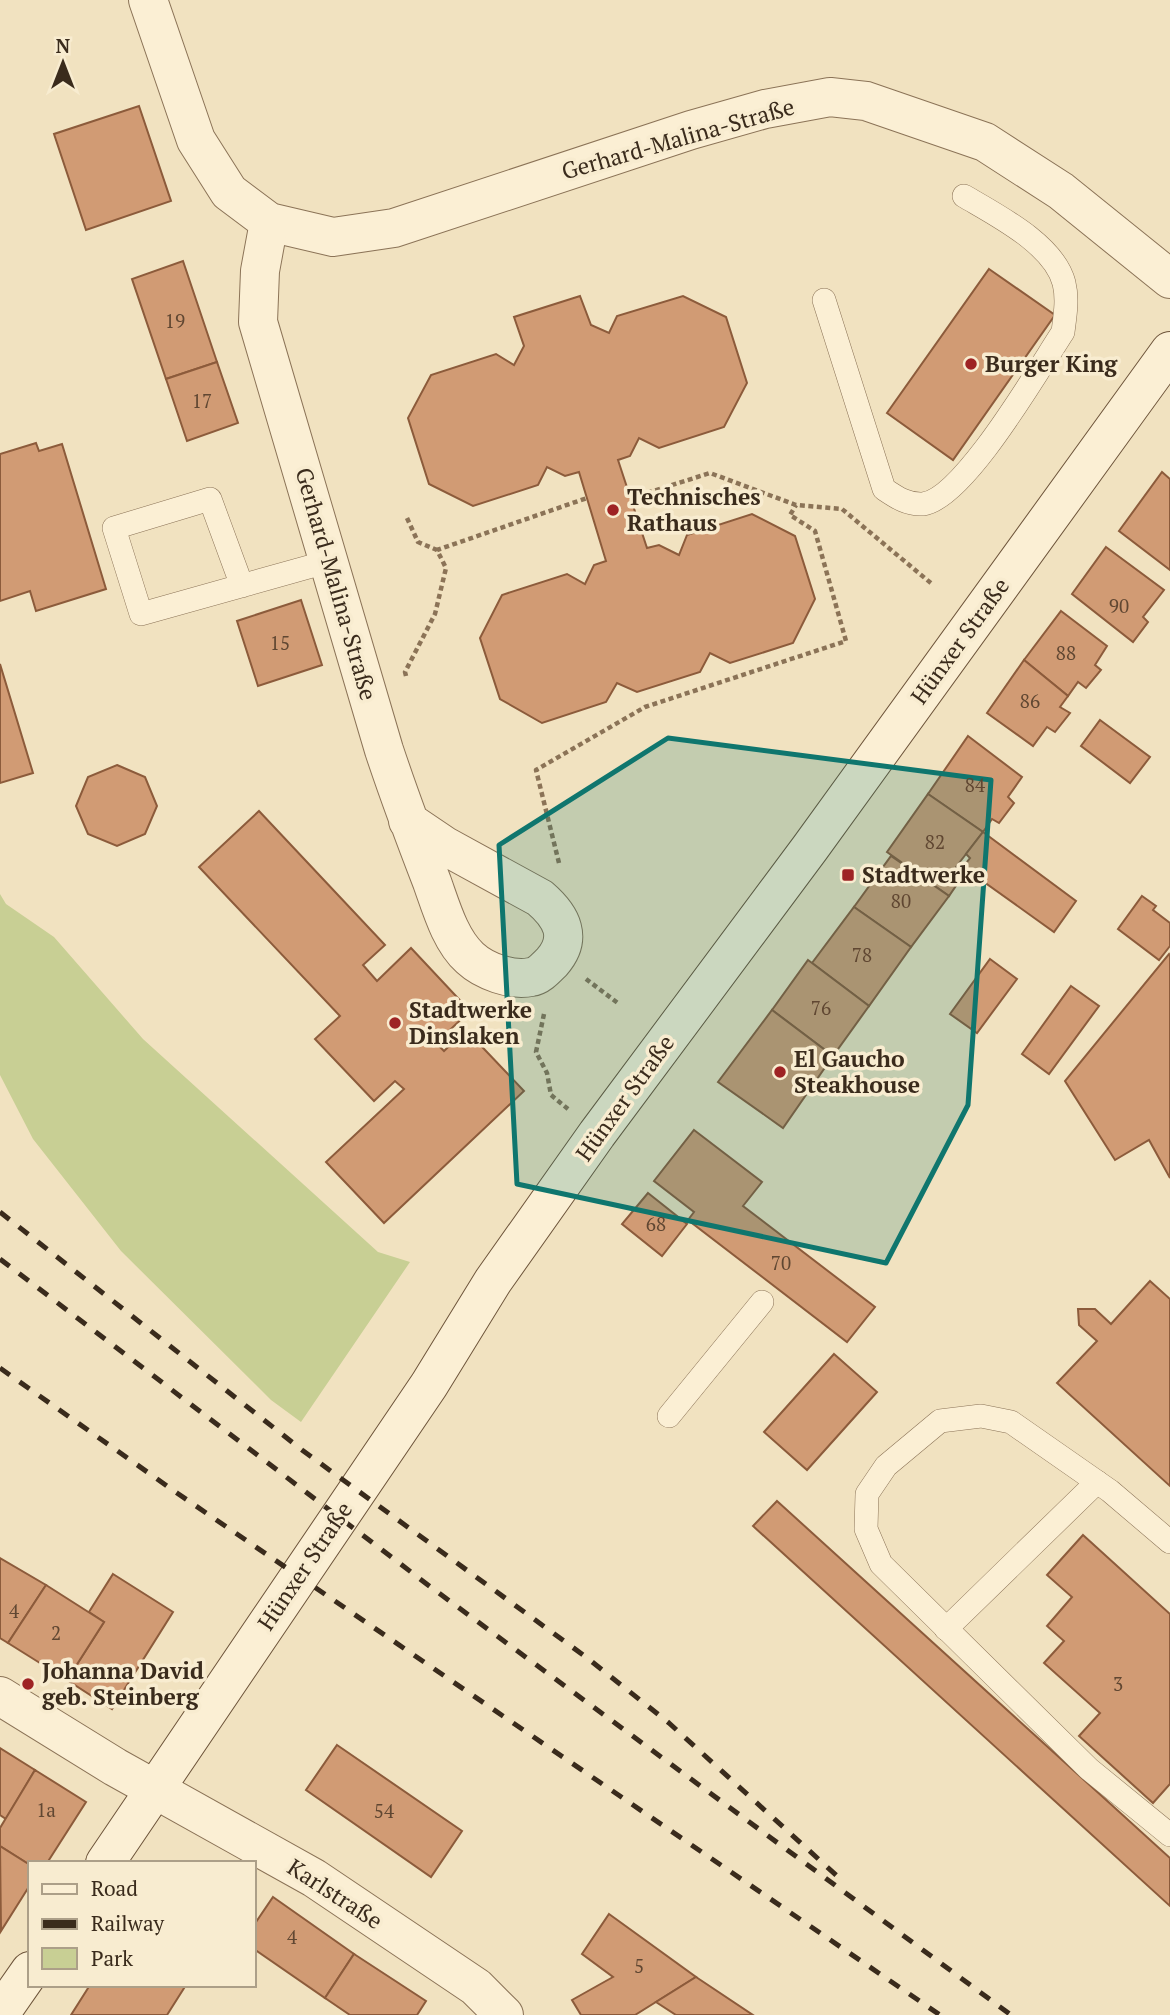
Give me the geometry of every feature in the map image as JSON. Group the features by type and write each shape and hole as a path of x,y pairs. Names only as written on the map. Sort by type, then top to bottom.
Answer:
{"street":[{"name":"Gerhard-Malina-Straße","path":"148,0 196,140 229,192 269,222 333,237 394,229 691,130 765,108 830,97 866,101 985,142 1061,191 1170,279"},
{"name":"Gerhard-Malina-Straße","path":"269,222 260,271 258,322 384,750 408,821 450,929 468,957 483,968 507,976 530,977 544,971"},
{"name":"Hünxer Straße","path":"106,1861 429,1385 493,1281 597,1134 810,848 1170,351"},
{"path":"408,821 445,846 540,898 550,907 561,922 565,938 557,956 544,971"},
{"name":"Karlstraße","path":"0,1696 115,1767 314,1878 476,1987 504,2015"},
{"path":"0,2014 28,1974"}],"lane":[{"path":"824,300 884,489 903,502 924,504 948,492 975,464 1063,332 1066,307 1064,282 1048,255 1014,225 964,196"},
{"path":"242,586 210,499 114,527 141,614 242,586 330,561"},
{"path":"669,1416 762,1302"},
{"path":"1170,1542 1097,1482 1011,1422 981,1416 940,1422 886,1466 867,1494 866,1529 881,1564 1089,1769 1170,1835"},
{"path":"946,1629 1097,1482"}],"path":[{"path":"631,498 709,473 796,505 842,509 932,583"},
{"path":"437,550 587,498"},
{"path":"550,907 561,873 536,770 645,707 846,642 816,531 790,515 796,505"},
{"path":"407,518 418,542 437,550 446,568 435,614 405,673 408,684"},
{"path":"544,971 544,1020 536,1052 547,1073 551,1095"}],"highlighted area":[{"path":"668,738 991,780 968,1105 886,1263 517,1184 499,845"}],"green space":[{"path":"0,894 6,904 54,937 143,1039 378,1252 410,1262 301,1422 271,1400 121,1251 33,1139 0,1075"}],"building":[{"path":"139,106 171,201 86,230 54,134"},
{"path":"183,261 217,362 166,379 132,279"},
{"name":"Burger King","path":"989,269 1055,315 953,460 887,413"},
{"name":"Technisches Rathaus","path":"580,296 591,325 609,333 617,316 683,296 726,317 747,383 724,427 659,448 639,438 630,456 618,460 647,548 659,545 679,555 687,535 752,514 795,536 815,599 793,643 730,663 710,653 700,672 637,692 617,683 606,702 542,723 500,699 480,638 502,595 567,574 585,584 594,565 606,561 579,472 565,476 547,467 538,485 473,506 429,484 408,418 431,375 496,354 514,365 524,346 514,317"},
{"path":"217,362 238,423 187,441 166,379"},
{"path":"36,443 39,451 62,444 106,589 36,611 30,591 0,601 0,454"},
{"path":"1162,472 1170,479 1170,570 1119,531"},
{"path":"1106,547 1164,590 1143,617 1148,622 1133,642 1072,594"},
{"path":"301,600 322,665 258,686 237,621"},
{"path":"1061,611 1107,646 1095,665 1101,670 1086,688 1078,682 1068,696 1024,660"},
{"path":"1024,660 1068,696 1060,707 1070,713 1055,732 1047,727 1033,746 987,713"},
{"path":"0,664 33,773 0,783"},
{"path":"1100,720 1150,757 1130,783 1081,746"},
{"path":"968,736 1022,777 1008,797 1014,803 999,823 992,819 983,832 928,794"},
{"path":"117,765 145,777 157,806 145,834 117,846 88,834 76,806 88,777"},
{"path":"928,794 983,832 956,867 962,877 949,896 887,852"},
{"name":"Stadtwerke Dinslaken","path":"259,811 385,945 363,965 377,981 411,948 470,1011 436,1043 444,1051 466,1030 524,1091 384,1223 326,1162 404,1089 395,1081 374,1101 315,1039 340,1016 199,867"},
{"path":"983,832 1076,901 1054,932 963,867 970,858 966,854"},
{"path":"891,856 949,896 911,947 854,907"},
{"path":"1142,896 1156,906 1153,910 1170,923 1170,946 1159,960 1118,929"},
{"path":"854,907 911,947 869,1006 812,963"},
{"path":"1169,954 1170,1178 1149,1140 1115,1160 1065,1081"},
{"path":"990,959 1017,979 977,1033 950,1014"},
{"path":"808,960 869,1006 833,1056 772,1010"},
{"path":"1071,986 1099,1006 1049,1074 1022,1054"},
{"path":"772,1010 833,1056 783,1128 718,1082"},
{"path":"694,1130 762,1182 743,1206 875,1307 847,1342 688,1220 694,1212 654,1181"},
{"path":"648,1193 687,1224 662,1256 622,1224"},
{"path":"1150,1281 1170,1299 1170,1486 1057,1383 1097,1341 1079,1325 1078,1309 1095,1309 1111,1324"},
{"path":"834,1354 877,1392 807,1470 764,1432"},
{"path":"777,1501 1170,1858 1170,1906 753,1526"},
{"path":"1083,1535 1170,1614 1170,1784 1153,1803 1079,1736 1100,1713 1044,1663 1064,1641 1047,1626 1072,1597 1047,1575"},
{"path":"0,1558 46,1585 8,1643 0,1638"},
{"path":"113,1574 173,1612 112,1709 67,1680 104,1622 89,1612"},
{"path":"46,1585 104,1622 67,1680 8,1643"},
{"path":"337,1745 462,1831 431,1877 306,1790"},
{"path":"0,1748 35,1770 6,1819 0,1815"},
{"path":"35,1770 86,1802 48,1861 28,1861 28,1864 0,1846 0,1828"},
{"path":"0,1846 28,1864 28,1888 1,1931"},
{"path":"273,1897 354,1954 325,1998 256,1950 256,1922"},
{"path":"609,1914 696,1977 635,2015 581,2015 572,2000 613,1977 582,1954"},
{"path":"354,1954 426,2001 417,2015 350,2015 325,1998"},
{"path":"696,1977 753,2015 676,2015 656,2002"},
{"path":"89,1987 185,1987 167,2015 71,2015"}],"railway":[{"path":"0,1212 302,1450 586,1657 669,1723 837,1876"},
{"path":"0,1259 432,1588 1011,2015"},
{"path":"0,1368 177,1493 940,2015"}],"place":[{"name":"Burger King","path":"971,364"},
{"name":"Technisches Rathaus","path":"613,510"},
{"name":"Stadtwerke","path":"848,875"},
{"name":"Stadtwerke Dinslaken","path":"395,1023"},
{"name":"El Gaucho Steakhouse","path":"780,1072"},
{"name":"Johanna David geb. Steinberg","path":"28,1684"}]}
